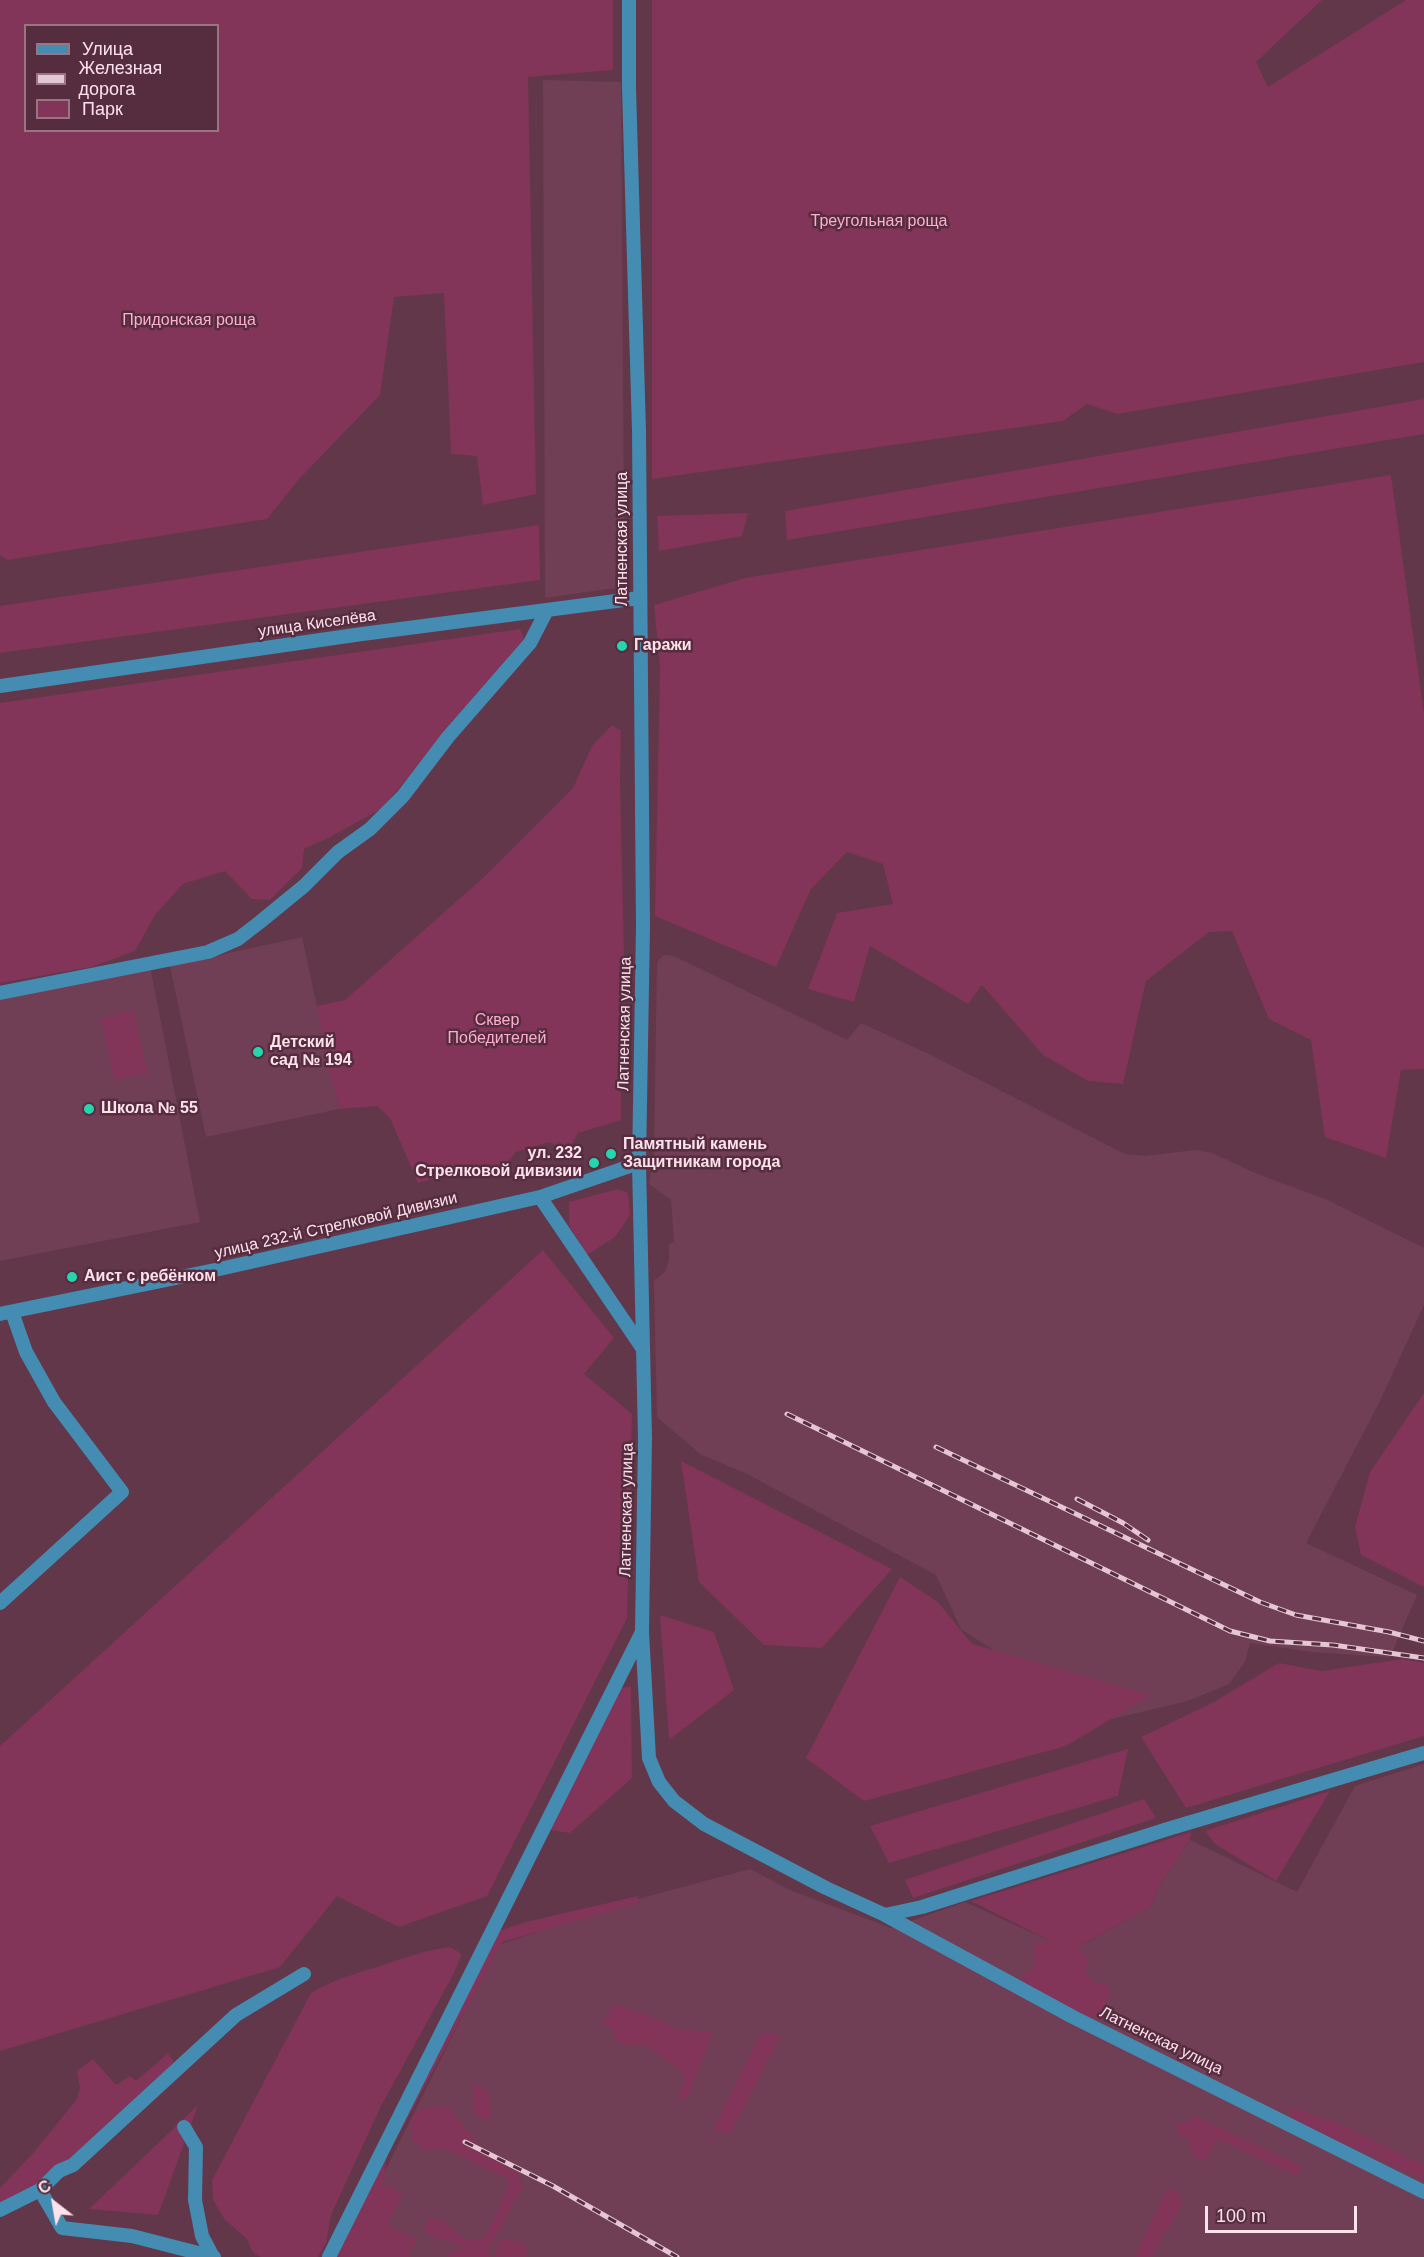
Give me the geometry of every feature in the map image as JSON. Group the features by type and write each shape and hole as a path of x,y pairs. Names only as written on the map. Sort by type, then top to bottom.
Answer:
{"street":[{"name":"Латненская улица","path":"629,0 629,82 639,431 643,916 639,1163 645,1438 642,1632 649,1758 659,1782 674,1801 704,1824 826,1888 885,1915 1073,2017 1424,2192"},
{"name":"улица Киселёва","path":"0,686 639,598"},
{"path":"0,993 208,952 238,939 304,886 338,852 370,829 403,796 448,737 530,643 547,610"},
{"name":"улица 232-й Стрелковой Дивизии","path":"6,1313 221,1269 540,1197 639,1163"},
{"path":"540,1197 643,1349"},
{"path":"0,1603 122,1492 54,1402 6,1313"},
{"path":"329,2257 642,1632"},
{"path":"885,1915 922,1907 1194,1821 1424,1753"},
{"path":"0,2210 40,2190 59,2171 73,2165 236,2015 304,1974"},
{"path":"184,2127 196,2147 195,2200 202,2236 213,2257"},
{"path":"40,2190 62,2228 132,2236 213,2257"}],"shaded area":[{"path":"543,80 621,82 624,526 616,545 615,588 545,598"},
{"name":"Детский сад № 194","path":"302,937 339,1109 206,1137 170,966"},
{"path":"664,955 674,956 847,1040 861,1023 927,1053 1125,1154 1145,1156 1195,1150 1212,1153 1255,1173 1325,1199 1424,1248 1424,1305 1379,1403 1306,1543 1417,1595 1390,1657 1311,1652 1250,1643 1245,1662 1229,1684 1188,1701 1102,1721 961,1629 936,1575 747,1474 700,1454 657,1417 654,1281 665,1272 669,1260 669,1244 674,1242 671,1200 649,1184 654,1153 657,962"},
{"name":"Школа № 55","path":"150,966 200,1222 0,1261 0,996"},
{"path":"1424,1764 1424,2257 342,2257 498,1945 634,1900 750,1869 792,1891 891,1928 965,1902 1072,1951 1151,1906 1161,1883 1190,1840 1297,1892 1355,1786"}],"green space":[{"name":"Придонская роща","path":"0,0 613,0 613,70 528,77 536,494 483,505 477,456 451,454 444,293 394,297 380,395 300,478 267,519 7,560 0,555"},
{"name":"Треугольная роща","path":"652,0 1322,0 1256,62 1268,87 1406,0 1424,0 1424,362 1117,414 1087,404 1063,421 652,479"},
{"path":"1424,399 1424,434 787,540 785,511"},
{"path":"1391,475 1424,714 1424,1069 1401,1070 1386,1158 1325,1137 1311,1040 1269,1019 1232,931 1209,932 1146,981 1123,1084 1088,1081 1043,1055 982,985 968,1004 870,946 854,1002 808,989 837,913 893,904 883,864 847,852 811,889 776,967 655,916 660,667 654,605 745,578"},
{"path":"748,513 742,536 659,551 657,516"},
{"path":"539,525 540,580 0,653 0,606"},
{"path":"520,629 525,641 381,809 304,849 302,868 270,900 252,899 225,871 183,884 155,915 135,951 91,967 0,983 0,703"},
{"name":"Сквер Победителей","path":"612,725 621,731 620,779 627,1084 621,1090 621,1120 578,1133 572,1144 559,1148 549,1142 516,1152 504,1167 486,1164 418,1183 390,1118 377,1106 339,1109 332,1079 327,1069 317,1006 345,1000 484,877 573,788 592,746"},
{"path":"134,1010 147,1073 114,1080 101,1018"},
{"path":"618,1189 628,1193 630,1215 615,1237 587,1255 569,1225 569,1202"},
{"path":"543,1250 614,1338 584,1374 632,1414 627,1618 487,1896 399,1927 337,1896 280,1967 0,2051 0,1746"},
{"path":"1424,1393 1424,1587 1361,1555 1355,1527 1370,1472"},
{"path":"681,1461 892,1569 822,1648 764,1645 699,1582"},
{"path":"900,1577 938,1602 972,1644 1151,1695 1066,1746 864,1801 806,1758"},
{"path":"660,1615 714,1632 734,1690 669,1740"},
{"path":"1402,1659 1424,1663 1424,1736 1186,1808 1141,1737 1212,1703 1279,1663 1322,1671"},
{"path":"631,1686 632,1778 570,1833 550,1830 617,1689"},
{"path":"1128,1749 1118,1796 889,1863 870,1826"},
{"path":"1330,1791 1276,1881 1215,1844 1205,1831"},
{"path":"1144,1799 1156,1818 913,1898 905,1880"},
{"path":"1191,1832 1190,1840 1161,1883 1151,1906 1077,1948 1084,1952 1089,1961 1085,1970 1092,1982 1106,1984 1111,1993 1103,2009 1104,2018 1088,2017 1020,1982 1033,1966 1033,1943 1052,1942 971,1901"},
{"path":"638,1896 639,1903 502,1942 396,2140 393,2135 495,1932 530,1921"},
{"path":"450,1947 462,1954 454,1973 381,2106 331,2215 326,2243 318,2257 261,2257 254,2254 246,2238 225,2220 213,2200 212,2180 311,1993 327,1984 352,1975 422,1953"},
{"path":"615,2004 646,2014 678,2029 712,2032 689,2096 679,2100 678,2095 684,2084 682,2071 644,2044 617,2043 611,2027 601,2025"},
{"path":"761,2033 781,2035 730,2134 713,2130"},
{"path":"168,2053 174,2062 103,2134 46,2187 0,2208 0,2188 34,2152 77,2099 80,2088 77,2071 93,2059 116,2085 130,2076 136,2081"},
{"path":"476,2084 489,2093 492,2117 482,2119 472,2108"},
{"path":"198,2105 158,2215 89,2209"},
{"path":"441,2106 450,2109 487,2155 519,2174 523,2188 487,2250 491,2257 448,2257 451,2251 467,2249 425,2233 428,2217 445,2223 464,2239 481,2240 494,2219 510,2180 445,2149 425,2150 412,2139 410,2122 415,2112 422,2108"},
{"path":"1286,2106 1336,2122 1424,2165 1424,2180 1298,2123"},
{"path":"1195,2116 1301,2166 1297,2176 1218,2139 1205,2161 1194,2157 1188,2138 1181,2137 1177,2132 1176,2124 1186,2124"},
{"path":"381,2156 386,2159 384,2184 403,2195 387,2225 417,2239 409,2253 410,2257 337,2257 337,2254"},
{"path":"1166,2189 1176,2191 1183,2203 1151,2257 1135,2257"},
{"path":"499,2239 523,2242 528,2253 524,2257 495,2257"}],"railway":[{"path":"787,1414 1230,1631 1270,1641 1333,1645 1424,1658"},
{"path":"936,1447 1260,1602 1296,1615 1389,1632 1424,1641"},
{"path":"1077,1499 1123,1523 1148,1540"},
{"path":"465,2142 553,2186 677,2257"}],"place":[{"name":"Гаражи","path":"622,646"},
{"name":"Детский сад № 194","path":"258,1052"},
{"name":"Школа № 55","path":"89,1109"},
{"name":"Памятный камень Защитникам города","path":"611,1154"},
{"name":"ул. 232 Стрелковой дивизии","path":"594,1163"},
{"name":"Аист с ребёнком","path":"72,1277"}]}
